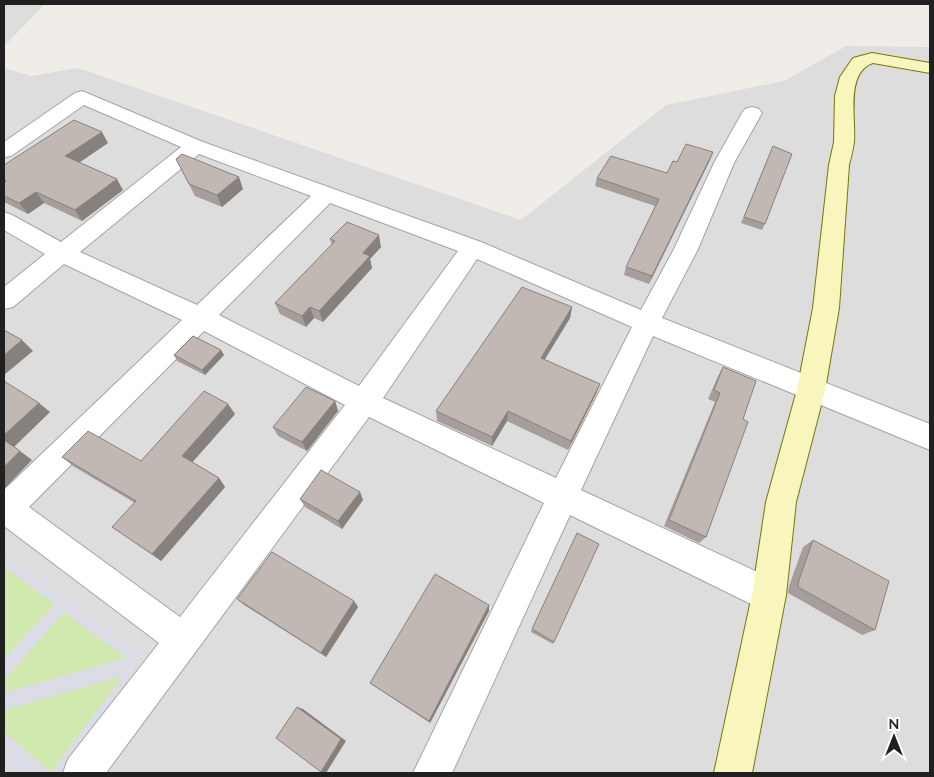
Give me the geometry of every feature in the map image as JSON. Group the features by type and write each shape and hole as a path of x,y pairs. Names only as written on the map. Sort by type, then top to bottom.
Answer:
{"street":[{"path":"733,773 768,595 781,502 811,390 826,308 839,164 844,142 844,96 849,77 859,62 872,58 930,68"},
{"path":"4,151 82,98 196,146 473,248 647,323 930,437"},
{"path":"432,773 562,498 647,323 686,249 734,142 752,113"},
{"path":"4,300 196,146"},
{"path":"183,640 5,510 327,193"},
{"path":"4,220 63,254 200,317 364,402 768,595"},
{"path":"82,773 364,402 473,248"}],"shaded area":[{"path":"4,4 45,4 4,46"},
{"path":"846,46 930,47 930,773 4,773 4,68 31,76 78,68 521,220 666,105 784,81"},
{"path":"4,555 138,651 136,673 59,773 51,773 123,676 4,710 4,693 126,658 64,612 4,680 4,659 55,604 4,567"},
{"path":"4,732 51,773 22,773 4,757"}],"green space":[{"path":"4,567 55,604 4,659"},
{"path":"64,612 127,658 4,693 4,680"},
{"path":"123,676 51,773 4,732 4,710"}],"building":[{"path":"74,120 102,132 65,156 117,179 75,210 36,192 19,203 4,196 4,183 6,181 4,180 4,165"},
{"path":"686,144 713,152 652,276 626,267 659,199 597,178 611,156 667,173 673,161 677,162"},
{"path":"773,146 792,154 765,224 744,217"},
{"path":"182,154 239,177 217,195 189,184 176,159"},
{"path":"347,222 379,235 363,253 370,256 319,311 310,307 302,316 275,303 335,241 330,239"},
{"path":"522,287 572,307 541,358 600,384 571,441 508,411 492,437 436,411"},
{"path":"4,330 22,340 4,355"},
{"path":"193,336 221,350 202,370 174,355"},
{"path":"723,367 756,381 743,419 748,422 706,537 669,520 720,393 714,390"},
{"path":"4,381 39,403 4,435"},
{"path":"306,387 335,401 302,442 273,427"},
{"path":"204,391 228,404 182,456 219,478 152,554 112,527 136,501 62,457 88,431 141,461"},
{"path":"4,440 20,451 4,467"},
{"path":"321,470 360,492 338,521 300,499"},
{"path":"577,533 599,544 554,642 532,629"},
{"path":"813,540 889,581 875,630 798,587"},
{"path":"272,552 354,601 321,653 237,599"},
{"path":"435,574 489,605 429,721 370,683"},
{"path":"297,707 341,739 321,772 276,738"}]}
